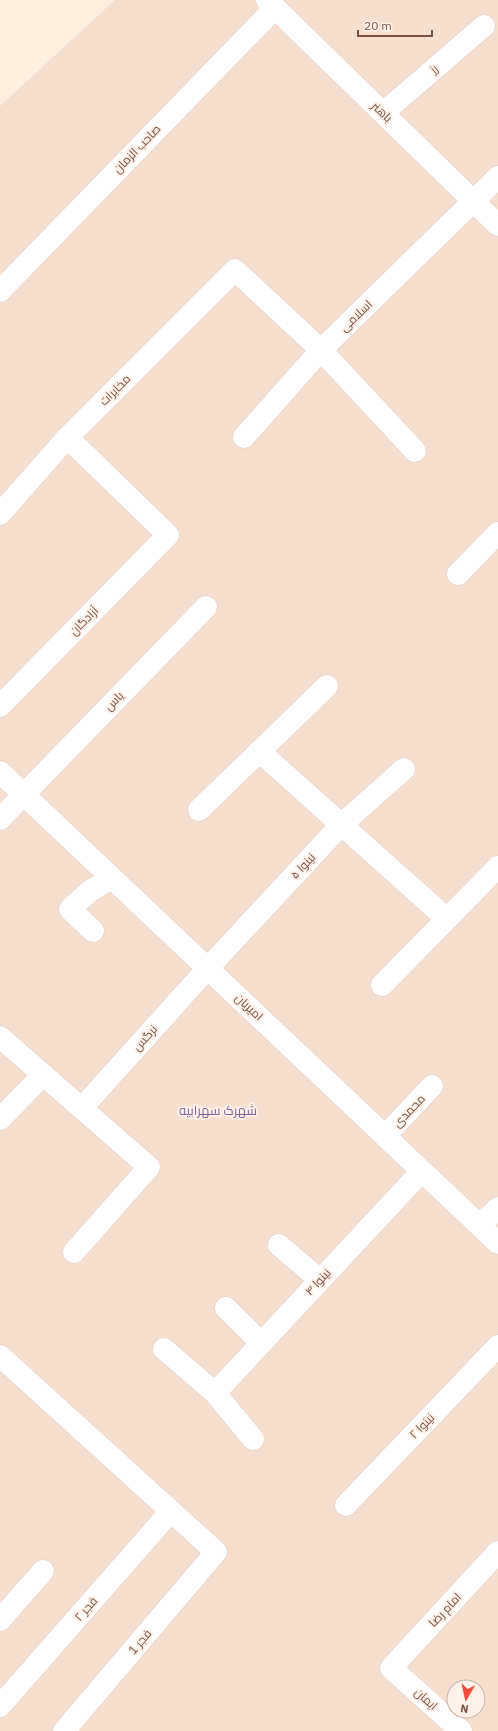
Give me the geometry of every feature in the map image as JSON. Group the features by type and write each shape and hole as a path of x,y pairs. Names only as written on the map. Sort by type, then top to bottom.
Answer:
{"street":[{"name":"باهنر","path":"277,5 383,113 498,225"},
{"name":"صاحب الزمان","path":"0,291 277,5"},
{"name":"رز","path":"383,113 484,26"},
{"name":"اسلامی","path":"244,437 321,350 498,178"},
{"name":"مخابرات","path":"0,514 68,438 235,270 321,350"},
{"path":"321,350 415,451"},
{"name":"آزادگان","path":"0,706 168,536 68,438"},
{"path":"458,574 498,533"},
{"name":"یاس","path":"0,819 206,607"},
{"path":"199,810 327,686"},
{"path":"259,751 340,825 447,919"},
{"name":"نینوا ۵","path":"208,968 340,825 404,768"},
{"name":"امیریان","path":"0,772 498,1242"},
{"path":"382,985 498,868"},
{"path":"93,931 70,909 90,891 112,878"},
{"name":"نرگس","path":"82,1108 208,968"},
{"path":"0,1037 149,1167 74,1252"},
{"path":"0,1119 43,1075"},
{"name":"محمدی","path":"385,1136 432,1086"},
{"name":"نینوا ۴","path":"215,1393 422,1171"},
{"path":"480,1225 498,1208"},
{"path":"279,1245 320,1280"},
{"path":"226,1308 261,1343"},
{"name":"نینوا ۲","path":"346,1505 498,1346"},
{"path":"164,1349 215,1393 253,1439"},
{"path":"0,1356 171,1511"},
{"name":"فجر 1","path":"64,1731 216,1552 171,1511"},
{"name":"فجر ۲","path":"0,1706 171,1511"},
{"name":"امام رضا","path":"391,1668 494,1563"},
{"path":"0,1620 43,1571"},
{"name":"ایمان","path":"391,1668 461,1731"}],"shaded area":[{"path":"115,0 498,0 498,1731 0,1731 0,106"}],"district":[{"name":"شهرک سهرابیه","path":"218,1110"}]}
